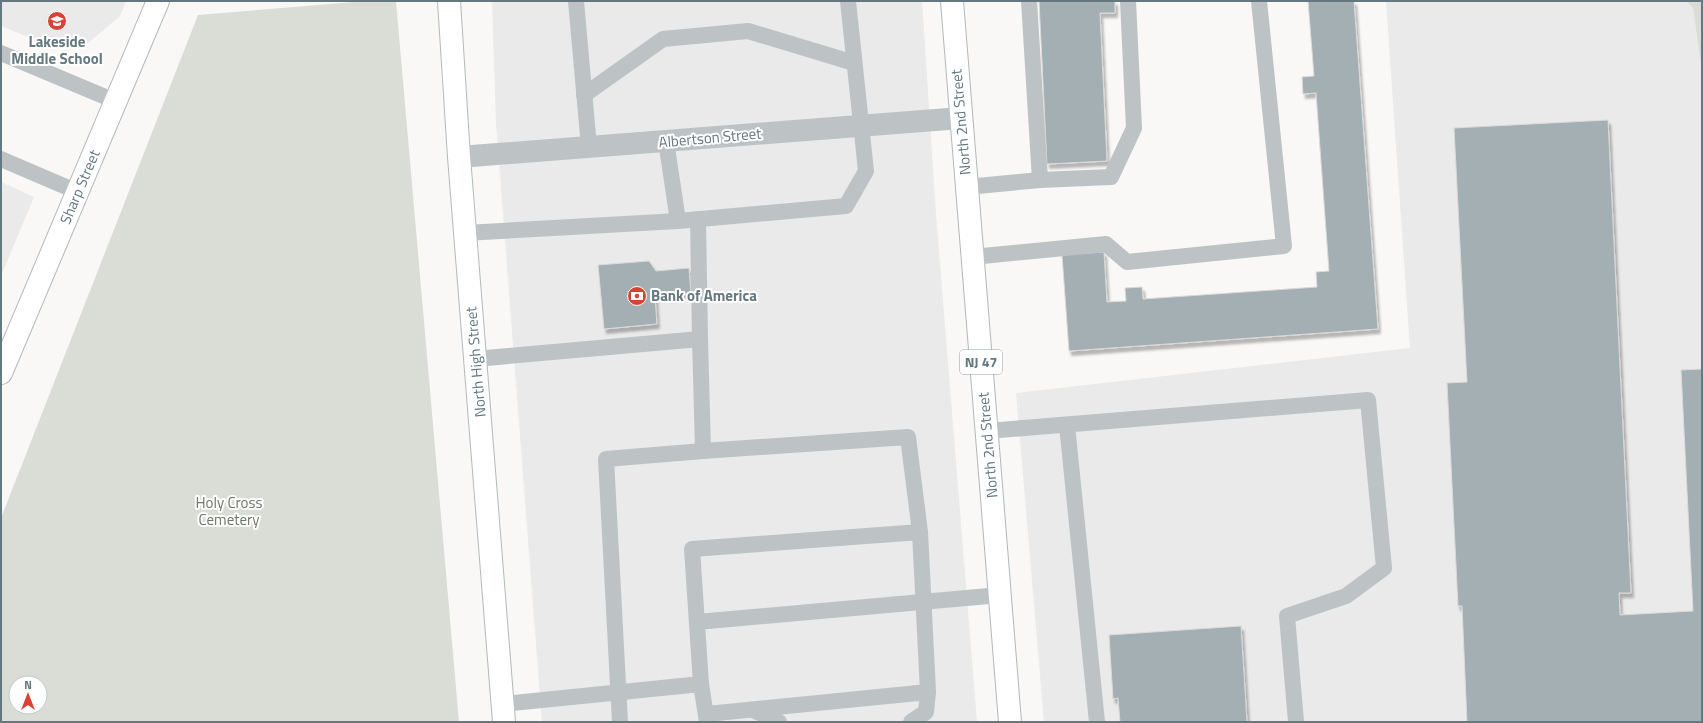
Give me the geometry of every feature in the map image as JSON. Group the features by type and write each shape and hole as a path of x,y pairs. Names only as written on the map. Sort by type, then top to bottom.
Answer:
{"street":[{"name":"Sharp Street","path":"1,373 158,1"},
{"name":"North High Street","path":"449,1 459,157 503,713"},
{"name":"North 2nd Street","path":"952,1 1010,722"},
{"name":"Albertson Street","path":"459,157 961,118"}],"lane":[{"path":"576,1 589,147"},
{"path":"465,233 678,221 846,206 866,171 848,1"},
{"path":"1029,1 1040,180"},
{"path":"967,187 1040,180 1112,177 1134,128 1128,1"},
{"path":"972,257 1106,244 1128,262 1284,246 1259,1"},
{"path":"584,95 663,39 748,31 854,63"},
{"path":"1,53 115,101"},
{"path":"666,141 678,221"},
{"path":"1,159 78,192"},
{"path":"698,219 703,451"},
{"path":"475,359 700,339"},
{"path":"986,431 1368,400 1384,568 1346,596 1287,616 1296,722"},
{"path":"1067,425 1097,722"},
{"path":"620,722 606,459 908,437 920,532 928,692 926,712 911,722"},
{"path":"920,532 692,549 701,684 707,718 752,710 928,692"},
{"path":"697,622 1000,595"},
{"path":"503,713 618,692 701,684"},
{"path":"752,710 779,722"}],"shaded area":[{"name":"Lakeside Middle School","path":"1,1 126,1 120,16 88,43 48,45 1,26"},
{"path":"492,1 922,1 936,214 977,722 542,722 496,123"},
{"path":"1386,1 1686,1 1693,8 1702,73 1702,722 1044,722 1016,393 1410,348"},
{"path":"1,182 34,197 1,276"}],"green space":[{"name":"Holy Cross Cemetery","path":"367,1 396,1 459,722 1,722 1,518 198,15"},
{"path":"1686,1 1702,1 1702,73 1693,8"}],"building":[{"path":"1039,1 1115,1 1115,13 1100,13 1107,161 1047,164"},
{"path":"1308,1 1354,1 1378,329 1069,351 1062,255 1104,252 1107,302 1126,301 1125,288 1142,287 1143,299 1317,287 1316,272 1329,271 1316,93 1303,94 1302,77 1314,76"},
{"path":"1608,120 1631,593 1619,593 1620,615 1693,611 1681,370 1702,369 1702,722 1467,722 1462,606 1458,606 1447,383 1467,382 1454,128"},
{"name":"Bank of America","path":"649,261 656,271 689,268 691,294 655,297 657,324 604,329 598,265"},
{"path":"1241,626 1247,722 1120,722 1118,698 1113,699 1109,635"}],"place":[{"name":"Lakeside Middle School","path":"57,21"},
{"name":"Bank of America","path":"637,296"}]}
